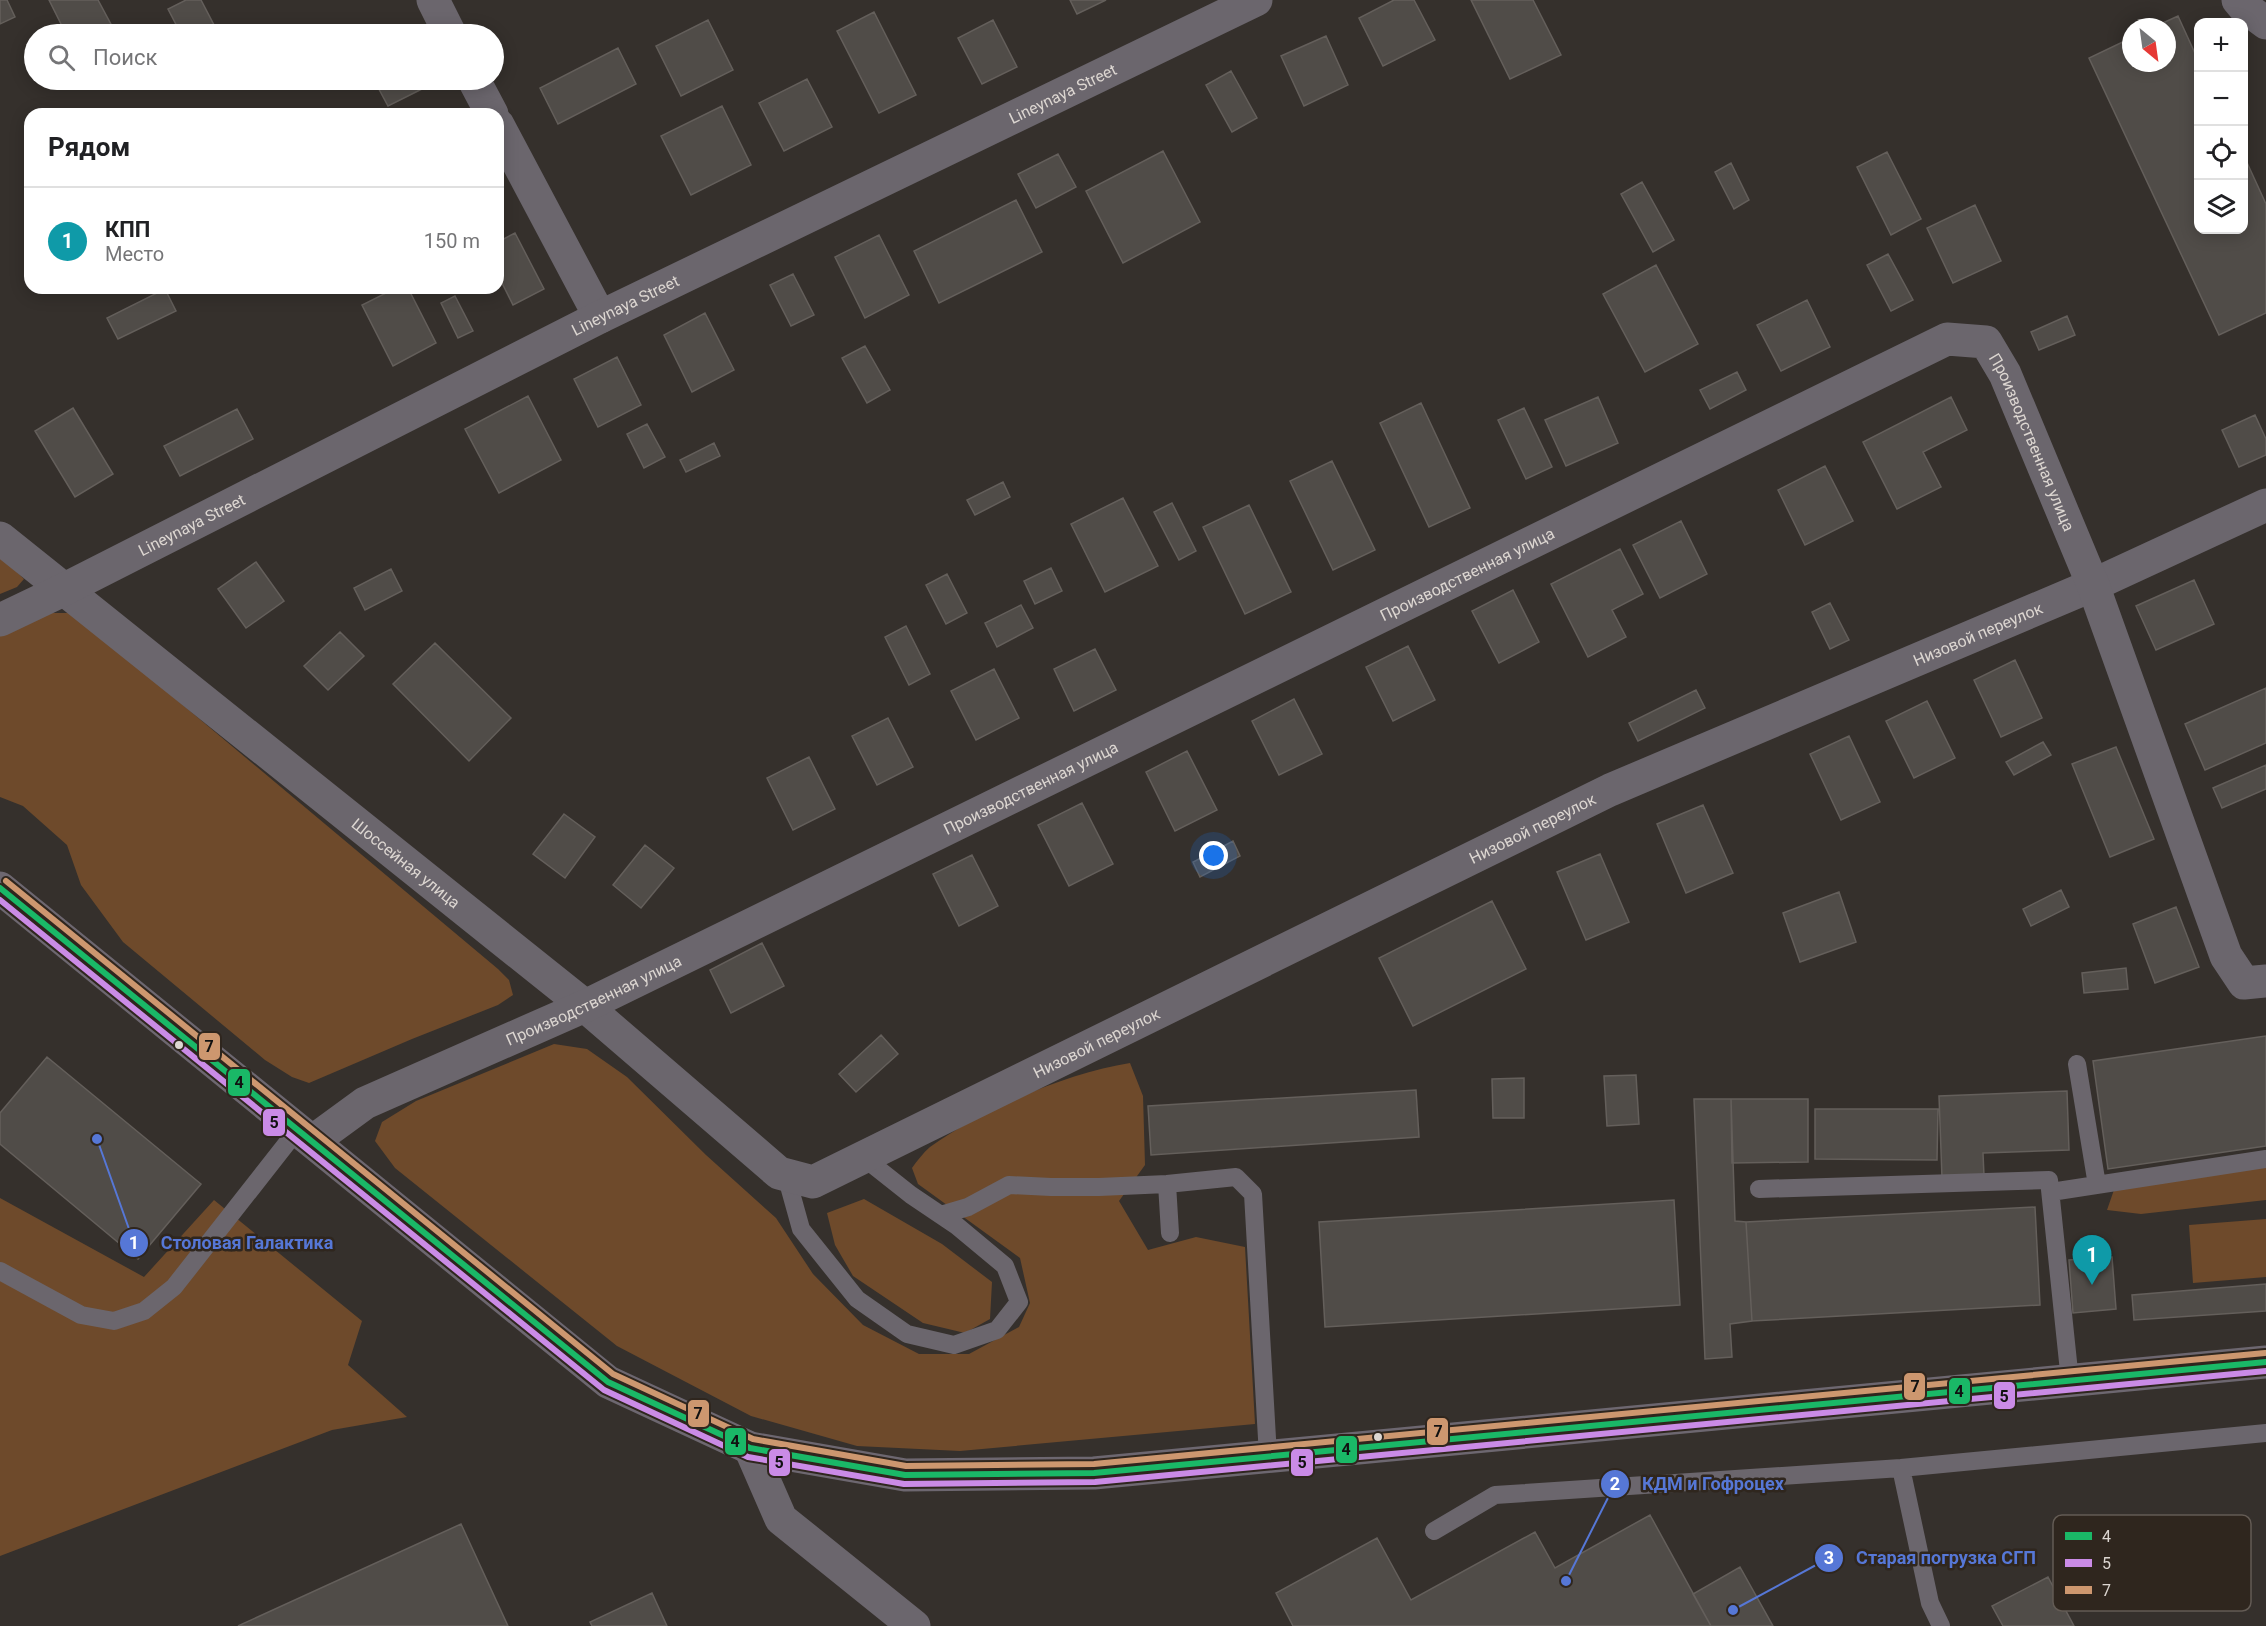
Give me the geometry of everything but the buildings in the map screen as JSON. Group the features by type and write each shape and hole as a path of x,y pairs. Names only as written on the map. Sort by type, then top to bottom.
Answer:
{"main road":[{"path":"0,888 608,1382 750,1448 905,1474 1094,1473 2266,1362"}],"street":[{"path":"433,0 445,24"},
{"name":"Lineynaya Street","path":"0,620 1204,11 1256,0"},
{"path":"2238,0 2242,6 2266,23"},
{"path":"479,90 489,108"},
{"path":"504,136 600,317"},
{"name":"Производственная улица","path":"306,1135 365,1102 585,1006 1947,339 1986,342 2005,374 2093,585 2226,956 2244,983 2266,981"},
{"name":"Низовой переулок","path":"799,1178 863,1157 1610,790 2093,585 2266,505"},
{"name":"Шоссейная улица","path":"0,538 585,1006 779,1173 799,1178"},
{"path":"750,1448 781,1520 914,1626"}],"lane":[{"path":"2077,1064 2097,1185"},
{"path":"0,1271 81,1315 114,1321 144,1311 174,1287 306,1135"},
{"path":"799,1178 801,1229 857,1299 907,1334 954,1345 997,1330 1019,1302 1005,1266 957,1226 911,1195 863,1157"},
{"path":"2050,1192 2266,1159"},
{"path":"941,1215 968,1207 1010,1185 1051,1187 1167,1184 1236,1178 1253,1194 1268,1456"},
{"path":"1759,1189 2049,1180 2070,1381"},
{"path":"1167,1184 1170,1233"},
{"path":"1434,1531 1495,1495 1901,1468 2266,1433"},
{"path":"1901,1468 1930,1603 1941,1626"}],"shaded area":[{"path":"0,556 24,579 17,587 0,594"},
{"path":"47,613 73,613 498,969 509,980 513,995 498,1005 309,1083 292,1077 265,1060 123,942 81,885 67,845 23,806 0,797 0,633"},
{"path":"554,1044 587,1049 627,1077 706,1155 776,1218 813,1274 863,1325 919,1354 969,1354 1019,1327 1030,1303 1020,1258 918,1184 912,1168 914,1165 930,1147 1000,1106 1079,1075 1130,1063 1143,1096 1145,1165 1119,1201 1148,1250 1196,1237 1245,1247 1255,1424 960,1451 857,1446 751,1416 617,1346 395,1168 375,1141 382,1122 416,1101"},
{"path":"2266,1166 2266,1200 2141,1214 2107,1210 2115,1187"},
{"path":"0,1198 144,1277 214,1200 362,1321 348,1365 407,1417 332,1430 0,1556"},
{"path":"864,1199 942,1244 992,1282 990,1319 965,1333 923,1323 853,1276 835,1245 827,1213"},
{"path":"2266,1219 2266,1277 2193,1283 2189,1225"}],"transit line":[{"name":"7","path":"6,881 613,1374 753,1439 906,1466 1094,1464 2265,1353"},
{"name":"4","path":"0,888 608,1382 750,1448 905,1475 1094,1473 2266,1362"},
{"name":"5","path":"0,900 604,1390 748,1457 904,1484 1095,1482 2266,1371"}],"place":[{"name":"Столовая Галактика","path":"97,1139"},
{"name":"КПП","path":"2092,1285"},
{"name":"КДМ и Гофроцех","path":"1566,1581"},
{"name":"Старая погрузка СГП","path":"1733,1610"}]}
